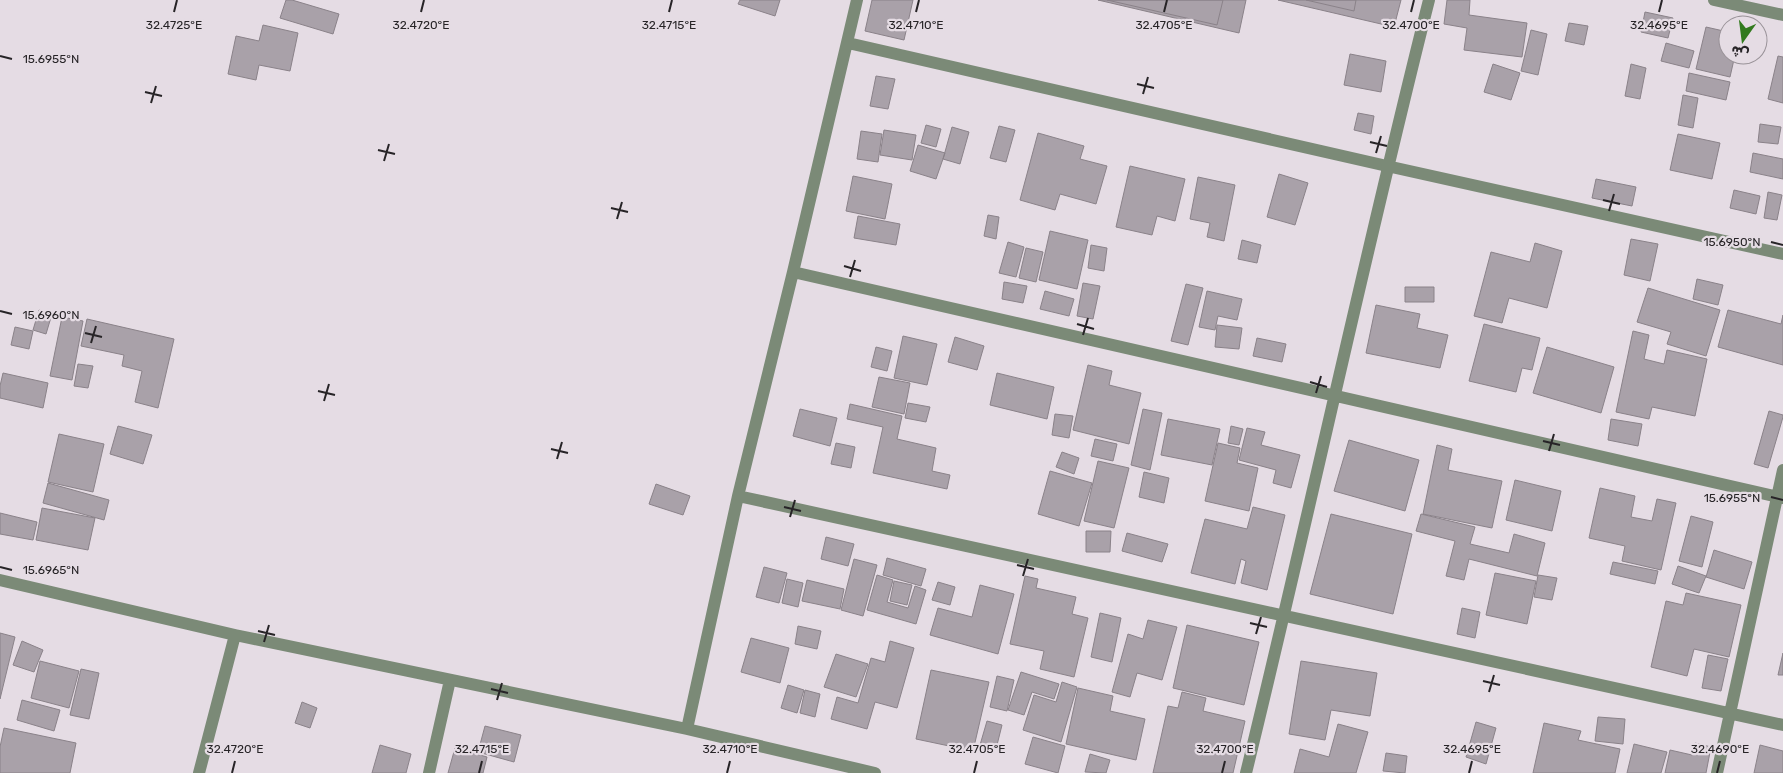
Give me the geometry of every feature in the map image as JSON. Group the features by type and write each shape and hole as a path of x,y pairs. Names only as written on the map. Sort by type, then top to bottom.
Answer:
{"street":[{"path":"687,729 738,496 857,0"},
{"path":"1246,773 1285,615 1387,166 1429,0"},
{"path":"1714,0 1783,15"},
{"path":"848,43 1783,254"},
{"path":"793,272 1780,498"},
{"path":"1717,773 1780,498 1783,470"},
{"path":"738,496 1783,725"},
{"path":"0,580 236,635 687,729 875,773"},
{"path":"199,773 236,635"},
{"path":"428,773 450,680"}],"building":[{"path":"286,0 292,0 339,14 333,34 280,18"},
{"path":"740,0 780,0 775,16 738,4"},
{"path":"872,0 913,0 904,40 865,31"},
{"path":"1098,0 1246,0 1239,33"},
{"path":"1107,0 1223,0 1217,25"},
{"path":"1278,0 1401,0 1394,27"},
{"path":"1306,0 1356,0 1354,11"},
{"path":"1447,0 1470,0 1469,15 1527,23 1522,57 1464,50 1467,28 1444,24"},
{"path":"1645,12 1673,18 1668,38 1641,32"},
{"path":"1569,23 1588,26 1584,45 1565,41"},
{"path":"263,25 298,33 290,71 259,65 256,80 228,74 236,36 259,41"},
{"path":"1706,27 1718,30 1718,65 1733,65 1730,77 1696,69"},
{"path":"1531,30 1547,34 1538,75 1521,71"},
{"path":"1666,43 1694,51 1689,68 1661,61"},
{"path":"1350,54 1386,61 1381,92 1344,85"},
{"path":"1778,56 1783,57 1783,103 1768,99"},
{"path":"1493,64 1520,73 1511,100 1484,92"},
{"path":"1631,64 1646,68 1640,99 1625,96"},
{"path":"1689,73 1730,82 1726,100 1686,91"},
{"path":"876,76 895,79 888,109 870,106"},
{"path":"1683,95 1698,98 1693,128 1678,125"},
{"path":"1358,113 1374,116 1371,134 1354,130"},
{"path":"1760,124 1781,127 1778,144 1758,142"},
{"path":"926,125 941,129 936,147 921,143"},
{"path":"999,126 1015,130 1006,162 990,158"},
{"path":"952,127 969,132 960,164 943,159"},
{"path":"884,130 916,135 912,160 880,155"},
{"path":"861,131 882,134 878,162 857,159"},
{"path":"1038,133 1084,146 1080,159 1107,166 1096,204 1060,194 1055,210 1020,200"},
{"path":"1678,134 1720,143 1712,179 1670,170"},
{"path":"918,145 945,153 936,179 910,171"},
{"path":"1753,153 1783,159 1783,179 1750,172"},
{"path":"1130,166 1185,179 1175,221 1157,216 1152,235 1116,227"},
{"path":"1279,174 1308,183 1295,225 1267,217"},
{"path":"853,176 892,184 885,219 846,211"},
{"path":"1198,177 1235,185 1224,241 1207,237 1210,223 1190,219"},
{"path":"1596,179 1636,187 1632,206 1592,198"},
{"path":"1734,190 1760,196 1756,214 1730,208"},
{"path":"1768,192 1782,195 1777,220 1764,218"},
{"path":"988,215 999,217 996,239 984,236"},
{"path":"858,216 900,224 896,245 854,238"},
{"path":"1050,231 1088,240 1077,289 1039,280"},
{"path":"1631,239 1658,244 1650,281 1624,275"},
{"path":"1242,240 1261,245 1257,263 1238,259"},
{"path":"1008,242 1024,247 1016,277 999,273"},
{"path":"1535,243 1562,251 1547,308 1509,298 1502,323 1474,316 1491,252 1530,262"},
{"path":"1091,245 1107,248 1104,271 1088,268"},
{"path":"1026,248 1043,252 1036,282 1019,278"},
{"path":"1697,279 1723,285 1718,305 1693,299"},
{"path":"1004,282 1027,286 1023,303 1002,299"},
{"path":"1083,283 1100,286 1093,319 1077,316"},
{"path":"1186,284 1203,288 1188,345 1171,341"},
{"path":"1405,287 1434,287 1434,302 1405,302"},
{"path":"1648,288 1720,310 1706,356 1667,344 1671,332 1637,322"},
{"path":"1045,291 1074,299 1069,316 1040,309"},
{"path":"1207,291 1242,299 1237,320 1218,316 1215,330 1199,327"},
{"path":"1376,305 1420,314 1417,328 1448,335 1440,368 1366,353"},
{"path":"39,310 52,314 46,334 33,330"},
{"path":"1728,310 1781,324 1783,315 1783,365 1718,347"},
{"path":"62,317 83,321 72,380 50,376"},
{"path":"87,319 174,339 158,408 135,402 142,371 122,366 124,355 81,346"},
{"path":"1484,324 1540,338 1532,370 1522,368 1516,392 1469,381"},
{"path":"1217,325 1242,328 1239,349 1215,347"},
{"path":"15,327 33,331 29,349 11,345"},
{"path":"1633,331 1649,335 1644,359 1664,364 1667,350 1707,359 1695,416 1652,407 1649,419 1616,412"},
{"path":"903,336 937,344 927,385 894,378"},
{"path":"955,337 984,346 977,370 948,362"},
{"path":"1257,338 1286,344 1282,362 1253,356"},
{"path":"876,347 892,351 887,371 871,367"},
{"path":"1547,347 1614,367 1601,413 1533,393"},
{"path":"78,364 93,366 88,388 74,386"},
{"path":"1088,365 1112,371 1109,385 1141,393 1129,444 1073,430"},
{"path":"3,373 48,383 43,408 0,398"},
{"path":"997,373 1054,387 1047,419 990,405"},
{"path":"879,377 910,383 904,414 872,407"},
{"path":"908,403 930,407 926,422 905,418"},
{"path":"850,404 902,416 897,439 936,448 932,471 950,475 947,489 873,473 883,427 847,419"},
{"path":"800,409 837,418 830,446 793,436"},
{"path":"1143,409 1162,413 1150,470 1131,465"},
{"path":"1769,411 1783,415 1783,417 1768,468 1754,464"},
{"path":"1055,414 1073,416 1069,438 1052,435"},
{"path":"1168,419 1220,429 1212,465 1161,455"},
{"path":"1611,419 1642,424 1638,446 1608,440"},
{"path":"118,426 152,435 143,464 110,454"},
{"path":"1231,426 1243,429 1239,445 1228,443"},
{"path":"1247,428 1265,432 1261,445 1300,455 1291,488 1273,483 1276,470 1239,460"},
{"path":"59,434 104,444 93,492 48,482"},
{"path":"1095,439 1117,444 1113,461 1091,456"},
{"path":"1349,440 1419,460 1405,511 1334,491"},
{"path":"836,443 855,447 851,468 831,464"},
{"path":"1218,443 1240,448 1237,463 1258,468 1249,511 1205,501"},
{"path":"1437,445 1452,449 1448,470 1502,481 1492,528 1423,514"},
{"path":"1062,452 1079,458 1074,474 1056,467"},
{"path":"1098,461 1129,468 1114,528 1084,521"},
{"path":"1050,471 1092,483 1079,526 1038,514"},
{"path":"1144,472 1169,478 1164,503 1139,497"},
{"path":"1515,480 1561,491 1552,531 1506,520"},
{"path":"48,483 109,500 104,520 43,503"},
{"path":"656,484 690,496 683,515 649,504"},
{"path":"1600,488 1635,496 1631,517 1652,521 1657,499 1676,503 1661,570 1622,561 1625,546 1589,538"},
{"path":"1253,507 1285,515 1267,590 1241,583 1246,561 1241,559 1235,584 1191,573 1205,519 1247,529"},
{"path":"42,508 95,518 88,550 36,540"},
{"path":"0,513 37,522 33,540 0,534"},
{"path":"1331,514 1412,534 1393,614 1310,594"},
{"path":"1421,514 1475,527 1470,544 1509,553 1514,534 1545,543 1537,576 1469,559 1464,580 1446,576 1455,541 1416,531"},
{"path":"1691,516 1713,522 1702,567 1679,561"},
{"path":"1086,531 1111,531 1110,552 1086,552"},
{"path":"1127,533 1168,544 1162,562 1122,551"},
{"path":"826,537 854,544 848,566 821,559"},
{"path":"1714,550 1752,562 1744,589 1706,577"},
{"path":"887,558 926,569 921,586 883,575"},
{"path":"854,559 877,565 863,616 841,610"},
{"path":"1613,562 1658,571 1655,584 1610,574"},
{"path":"1678,566 1706,576 1699,593 1672,584"},
{"path":"764,567 787,573 779,603 756,597"},
{"path":"1495,573 1536,581 1527,624 1486,615"},
{"path":"877,575 893,580 887,602 908,608 915,586 926,590 916,624 867,610"},
{"path":"1538,575 1557,578 1552,600 1534,597"},
{"path":"1025,576 1038,579 1036,588 1076,597 1072,614 1088,618 1074,677 1040,669 1044,651 1010,644"},
{"path":"787,579 803,583 798,607 782,603"},
{"path":"807,580 844,589 840,609 802,601"},
{"path":"894,581 912,585 907,605 890,601"},
{"path":"938,582 955,587 950,605 932,600"},
{"path":"980,585 1014,594 998,654 930,635 938,608 972,617"},
{"path":"1686,593 1741,605 1729,657 1694,649 1687,676 1651,667 1666,601 1683,605"},
{"path":"1462,608 1480,612 1475,638 1457,634"},
{"path":"1100,613 1121,618 1112,662 1091,657"},
{"path":"1148,620 1177,627 1162,680 1137,673 1130,697 1112,692 1128,634 1143,639"},
{"path":"1187,625 1259,642 1244,705 1173,688"},
{"path":"798,626 821,631 817,649 795,644"},
{"path":"0,633 15,637 0,699"},
{"path":"751,638 789,648 780,683 741,672"},
{"path":"22,641 43,650 34,672 13,665"},
{"path":"890,641 914,648 897,708 875,702 867,729 831,719 837,697 858,703 871,658 885,662"},
{"path":"1783,653 1783,675 1778,675"},
{"path":"836,654 868,664 856,697 824,687"},
{"path":"1708,655 1728,659 1721,691 1702,688"},
{"path":"40,661 79,671 69,708 31,698"},
{"path":"1301,661 1377,673 1370,716 1331,710 1325,740 1289,734"},
{"path":"81,669 99,673 89,719 70,715"},
{"path":"931,670 989,682 973,751 916,739"},
{"path":"1021,672 1059,684 1054,699 1032,692 1024,715 1008,710"},
{"path":"997,676 1014,680 1007,711 990,707"},
{"path":"1062,682 1077,687 1061,742 1023,730 1034,695 1056,702"},
{"path":"788,685 804,690 797,713 781,708"},
{"path":"1078,688 1113,696 1110,711 1145,719 1136,760 1066,744"},
{"path":"805,690 820,694 815,717 800,713"},
{"path":"1182,692 1206,698 1203,711 1245,721 1233,773 1153,773 1168,706 1178,708"},
{"path":"22,700 60,710 54,731 17,720"},
{"path":"302,702 317,708 310,728 295,723"},
{"path":"1598,717 1625,719 1623,744 1595,741"},
{"path":"987,721 1002,725 996,749 980,745"},
{"path":"1476,722 1496,728 1486,764 1466,757"},
{"path":"1544,723 1581,731 1578,740 1620,749 1615,773 1533,773"},
{"path":"1338,724 1368,732 1356,773 1294,773 1300,749 1329,757"},
{"path":"485,726 521,735 514,762 478,752"},
{"path":"4,728 76,743 70,773 0,773 0,747"},
{"path":"1033,737 1065,746 1058,773 1025,764"},
{"path":"1695,743 1711,747 1706,773 1665,773 1670,750 1692,755"},
{"path":"1634,744 1667,752 1661,773 1627,773"},
{"path":"380,745 411,754 406,773 372,773"},
{"path":"1760,745 1783,751 1783,773 1754,773"},
{"path":"455,748 487,757 483,773 448,773"},
{"path":"1386,753 1407,756 1405,773 1383,771"},
{"path":"1090,754 1110,760 1106,773 1085,772"}]}
